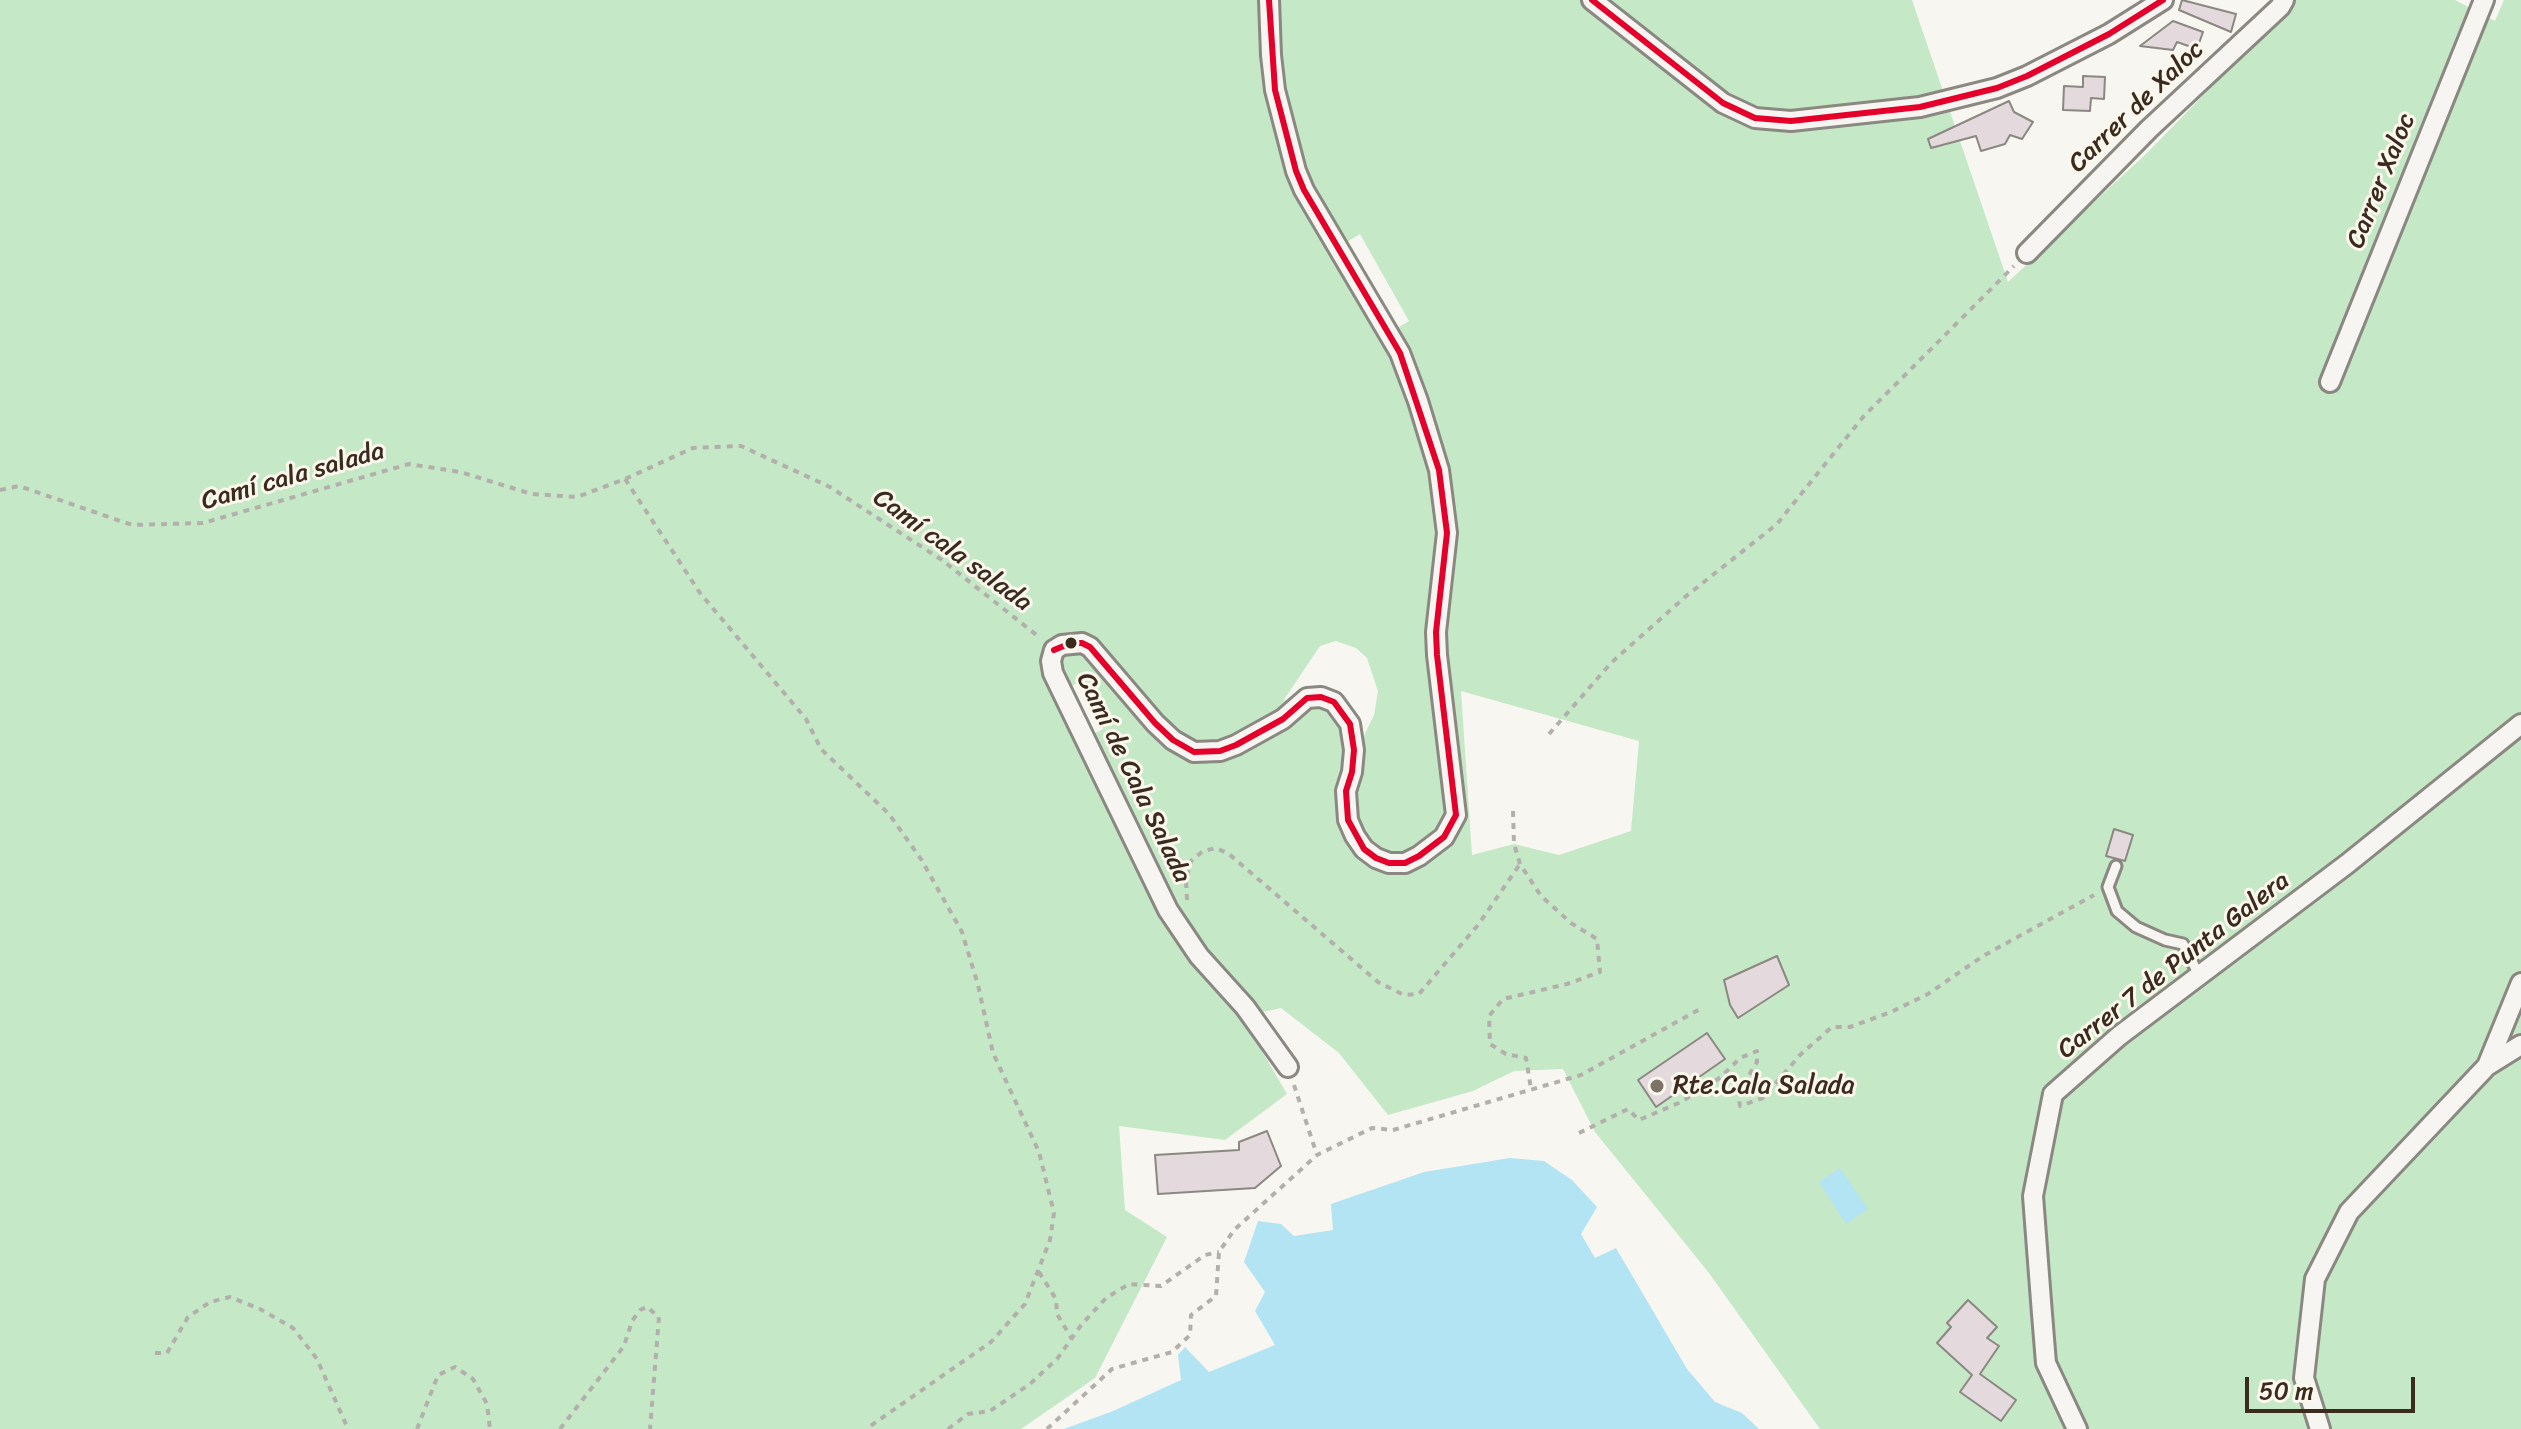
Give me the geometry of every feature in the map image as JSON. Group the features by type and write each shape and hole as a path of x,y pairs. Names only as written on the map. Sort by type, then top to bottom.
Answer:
{"street":[{"name":"Camí de Cala Salada","path":"1269,0 1275,90 1296,171 1304,190 1400,353 1418,401 1441,485 1447,533 1436,632 1437,655 1456,815 1444,837 1419,856 1405,863 1389,863 1364,849 1348,820 1346,803 1354,761 1352,736 1335,698 1307,698 1283,719 1236,745 1220,751 1194,752 1173,740 1155,723 1090,647 1071,643 1054,650 1051,661 1053,673 1168,910 1199,956 1245,1007 1288,1067"},
{"path":"1592,0 1723,103 1755,118 1791,121 1920,107 1997,88 2109,34 2163,0"},
{"name":"Carrer de Xaloc","path":"2027,253 2149,129 2284,0"},
{"name":"Carrer Xaloc","path":"2330,382 2484,0"},
{"name":"Carrer 7 de Punta Galera","path":"2077,1429 2046,1363 2033,1196 2053,1094 2119,1036 2347,864 2521,724"},
{"path":"2487,1066 2521,983"},
{"path":"2320,1429 2304,1378 2315,1279 2349,1212 2487,1066 2521,1045"}],"lane":[{"path":"2116,866 2108,887 2117,911 2136,927 2183,944 2199,975"}],"path":[{"path":"1549,734 1611,663 1685,597 1777,524 1863,417 2027,253"},
{"name":"Camí cala salada","path":"0,490 19,486 132,525 189,524 261,508 409,464 460,472 532,494 577,497 693,448 741,446 830,487 942,560 1054,650"},
{"path":"625,479 700,593 806,719 821,749 889,814 921,859 962,932 993,1053 1039,1152 1054,1213 1050,1240 1025,1304 991,1342 866,1429"},
{"path":"1513,811 1514,844 1520,864 1541,896 1571,923 1597,939 1600,972 1567,984 1503,999 1489,1016 1490,1044 1506,1054 1526,1058 1531,1089"},
{"path":"1188,905 1186,881 1191,861 1203,851 1216,848 1229,854 1378,982 1404,995 1419,994 1478,925 1520,864"},
{"path":"1579,1133 1628,1109 1639,1120 1681,1102 1721,1077 1740,1058 1757,1051 1757,1062 1738,1093 1740,1106 1763,1098 1800,1055 1832,1027 1850,1027 1928,994 1983,956 2108,887"},
{"path":"1047,1429 1112,1369 1172,1352 1190,1335 1191,1315 1216,1296 1219,1252 1234,1230 1317,1155 1372,1128 1393,1130 1581,1075 1700,1009"},
{"path":"1288,1067 1317,1155"},
{"path":"948,1429 968,1414 990,1411 1030,1384 1057,1359 1106,1298 1129,1284 1161,1286 1205,1255 1219,1252"},
{"path":"1039,1272 1056,1299 1057,1314 1072,1339"},
{"path":"155,1353 167,1353 188,1317 210,1302 230,1297 260,1309 293,1328 317,1359 348,1429"},
{"path":"560,1429 624,1346 632,1321 640,1310 647,1307 659,1317 650,1429"},
{"path":"417,1429 438,1375 455,1367 473,1379 487,1404 490,1429"}],"green space":[{"path":"0,0 1912,0 2008,282 2148,152 2296,0 2455,0 2495,21 2504,0 2521,0 2521,1429 1820,1429 1709,1273 1595,1132 1563,1069 1514,1071 1473,1091 1388,1115 1339,1053 1281,1008 1258,1013 1252,1034 1287,1094 1225,1140 1119,1126 1125,1210 1167,1237 1095,1378 1021,1429 0,1429","holes":["1360,234 1409,321 1394,330 1345,243","1336,641 1356,648 1367,658 1378,691 1374,715 1363,738 1355,712 1336,693 1310,690 1283,701 1320,646","1079,682 1103,729 1090,736 1066,689","1461,691 1639,741 1631,831 1559,855 1514,844 1472,855"]}],"water":[{"path":"1510,1158 1544,1161 1572,1180 1597,1207 1581,1234 1595,1258 1616,1248 1687,1369 1715,1402 1742,1413 1759,1429 1064,1429 1181,1380 1178,1355 1185,1347 1209,1372 1275,1345 1255,1311 1265,1292 1244,1262 1258,1221 1281,1224 1294,1236 1333,1230 1331,1204 1424,1172"},
{"path":"1840,1168 1868,1209 1846,1224 1819,1182"}],"building":[{"path":"2182,0 2236,14 2231,32 2179,10"},
{"path":"2173,21 2203,32 2197,49 2177,42 2173,50 2140,46"},
{"path":"2083,76 2105,77 2104,99 2091,98 2090,111 2063,110 2064,86 2083,87"},
{"path":"2009,101 2014,112 2033,122 2022,139 2010,135 2005,144 1981,151 1976,136 1931,148 1928,139"},
{"path":"2114,829 2133,835 2125,861 2106,856"},
{"path":"1777,956 1789,985 1738,1018 1730,1005 1724,980"},
{"path":"1707,1033 1725,1059 1656,1107 1638,1080"},
{"path":"1267,1131 1281,1166 1255,1188 1158,1194 1155,1155 1239,1150 1239,1142"},
{"path":"1968,1300 1997,1327 1987,1338 1999,1346 1980,1374 2016,1400 2001,1421 1960,1392 1972,1375 1937,1343 1951,1327 1947,1323"}],"transit line":[{"path":"1054,650 1071,643 1090,647 1155,723 1173,740 1194,752 1220,751 1236,745 1283,719 1307,698 1321,697 1334,702 1350,724 1354,750 1346,791 1348,820 1364,849 1376,858 1389,863 1405,863 1419,856 1444,837 1456,815 1437,655 1436,632 1447,533 1439,470 1400,353 1304,190 1296,171 1275,90 1269,0"},
{"path":"1592,0 1723,103 1755,118 1791,121 1920,107 1997,88 2109,34 2163,0"}],"place":[{"name":"Rte.Cala Salada","path":"1657,1086"}]}
